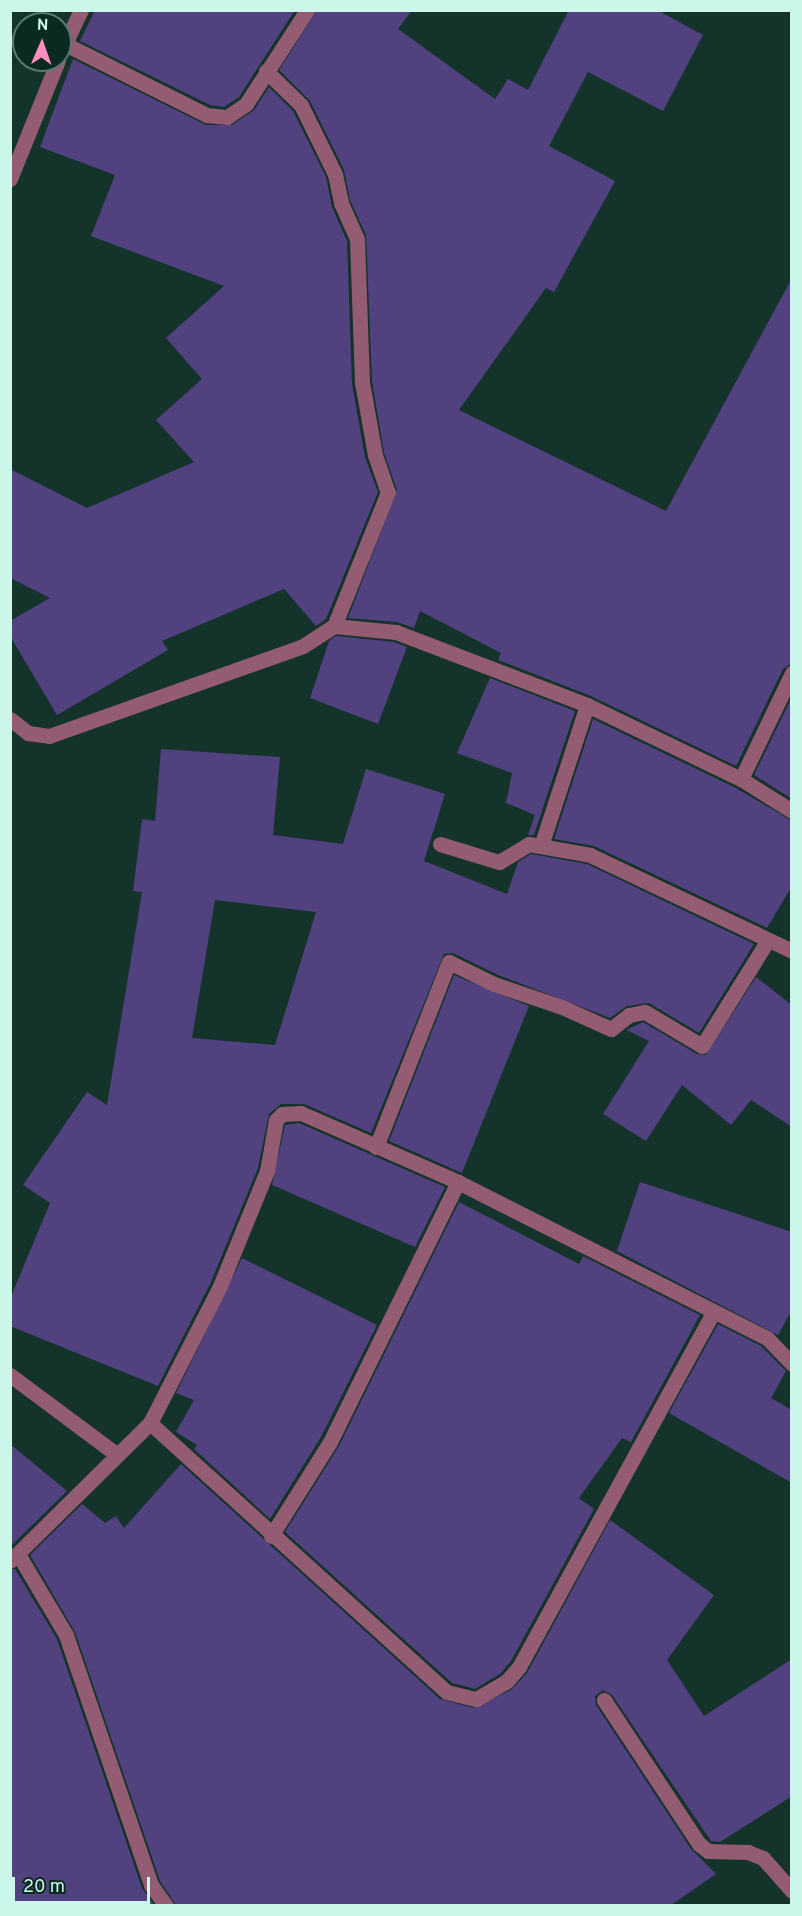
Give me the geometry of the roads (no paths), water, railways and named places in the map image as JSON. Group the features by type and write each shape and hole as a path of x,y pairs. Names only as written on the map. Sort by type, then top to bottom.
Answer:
{"street":[{"path":"72,28 81,10"},
{"path":"72,54 207,115 227,117 246,104 307,10"},
{"path":"10,719 28,733 49,736 303,646 334,626 388,492 375,454 362,382 357,239 341,203 335,174 306,114 266,71"},
{"path":"10,179 53,72"},
{"path":"334,626 396,632 587,705 741,779 792,811"},
{"path":"741,779 792,673"},
{"path":"541,846 587,705"},
{"path":"440,843 499,862 529,844 590,855 792,951"},
{"path":"376,1147 449,962 494,984 562,1006 611,1029 629,1015 645,1012 702,1046 768,940"},
{"path":"166,1905 151,1885 66,1635 14,1557 150,1423 224,1276 267,1171 278,1116 300,1113 458,1182 767,1338 792,1364"},
{"path":"271,1536 330,1442 458,1182"},
{"path":"150,1423 271,1536 447,1692 476,1700 489,1694 519,1668 713,1312"},
{"path":"10,1375 116,1454"},
{"path":"604,1700 657,1774 699,1844 708,1851 748,1852 763,1858 792,1891"}]}
